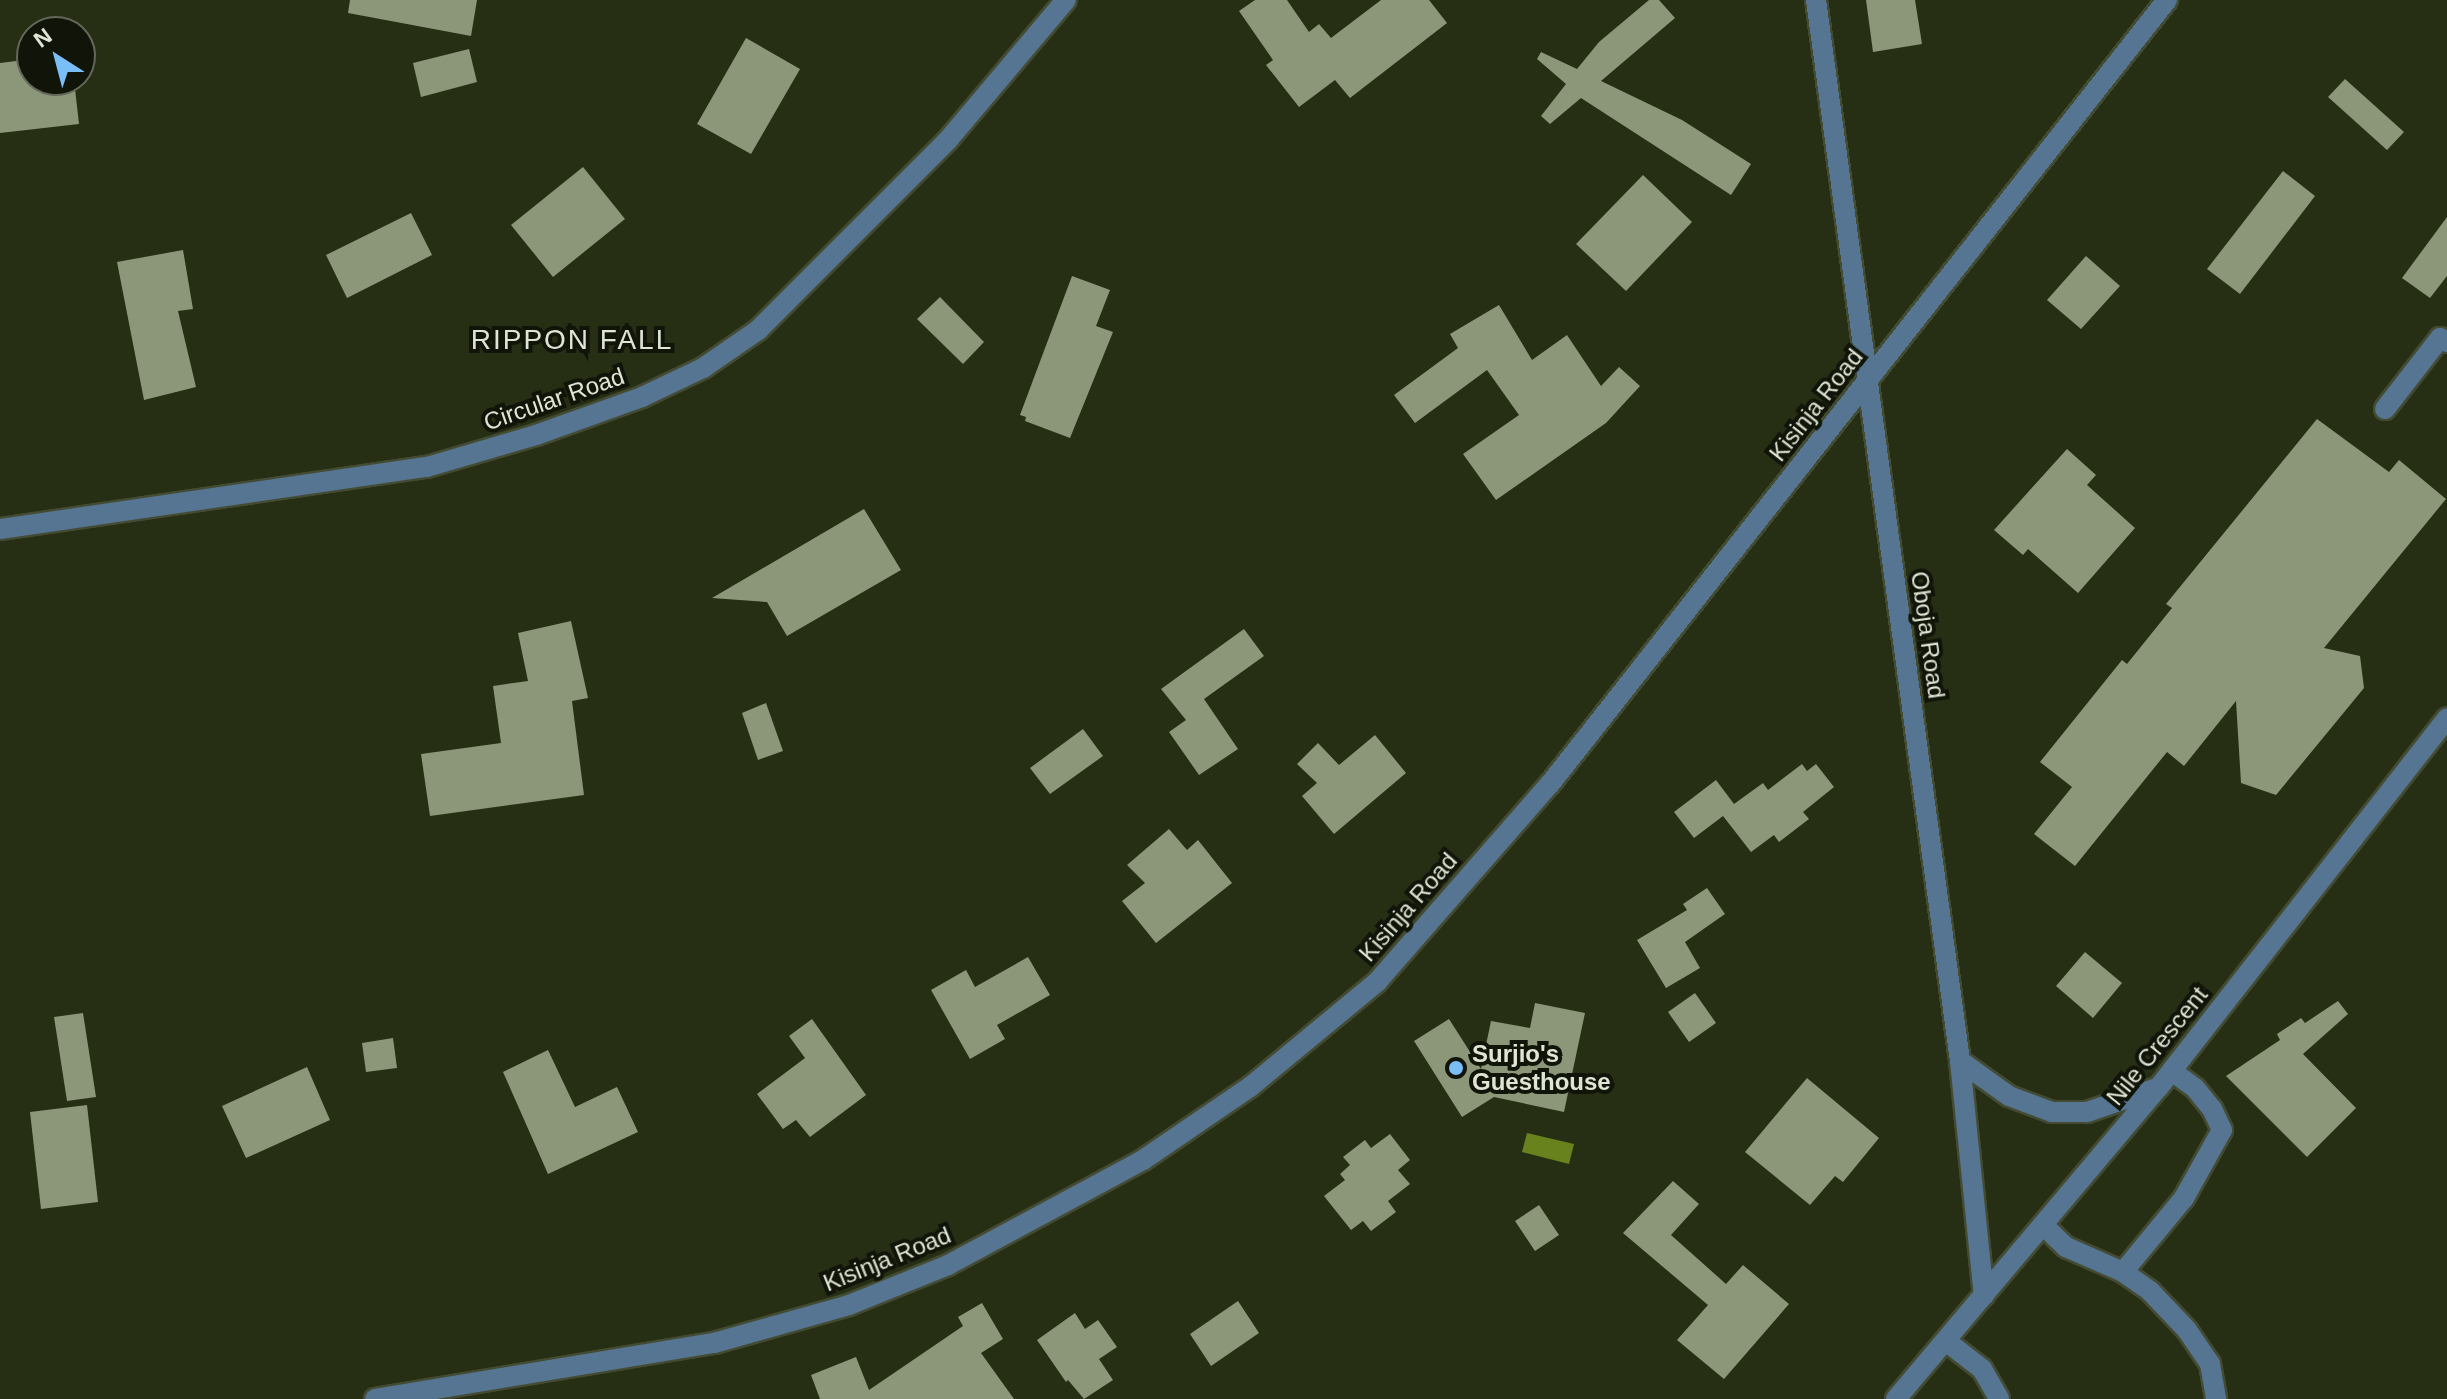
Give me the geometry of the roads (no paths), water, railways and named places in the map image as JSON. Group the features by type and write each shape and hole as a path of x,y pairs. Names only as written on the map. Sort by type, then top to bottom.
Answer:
{"street":[{"name":"Circular Road","path":"0,529 427,467 536,435 629,402 703,368 758,330 937,151 1066,0"},
{"name":"Oboja Road","path":"1816,0 1960,1061 1984,1296"},
{"name":"Kisinja Road","path":"375,1399 714,1343 849,1305 948,1265 1143,1160 1250,1087 1377,982 1550,784 2167,0"},
{"path":"2385,409 2440,338 2447,342"},
{"name":"Nile Crescent","path":"1896,1399 2166,1079 2447,718"},
{"path":"1960,1061 2009,1096 2052,1112 2087,1112 2166,1079 2195,1088 2212,1109 2222,1130 2184,1198 2123,1272"},
{"path":"2043,1225 2066,1247 2123,1272 2150,1291 2187,1330 2210,1364 2216,1399"},
{"path":"1946,1341 1982,1369 1999,1399"}],"place":[{"name":"Surjio's Guesthouse","path":"1456,1068"}],"district":[{"name":"RIPPON FALL","path":"572,340"}]}
